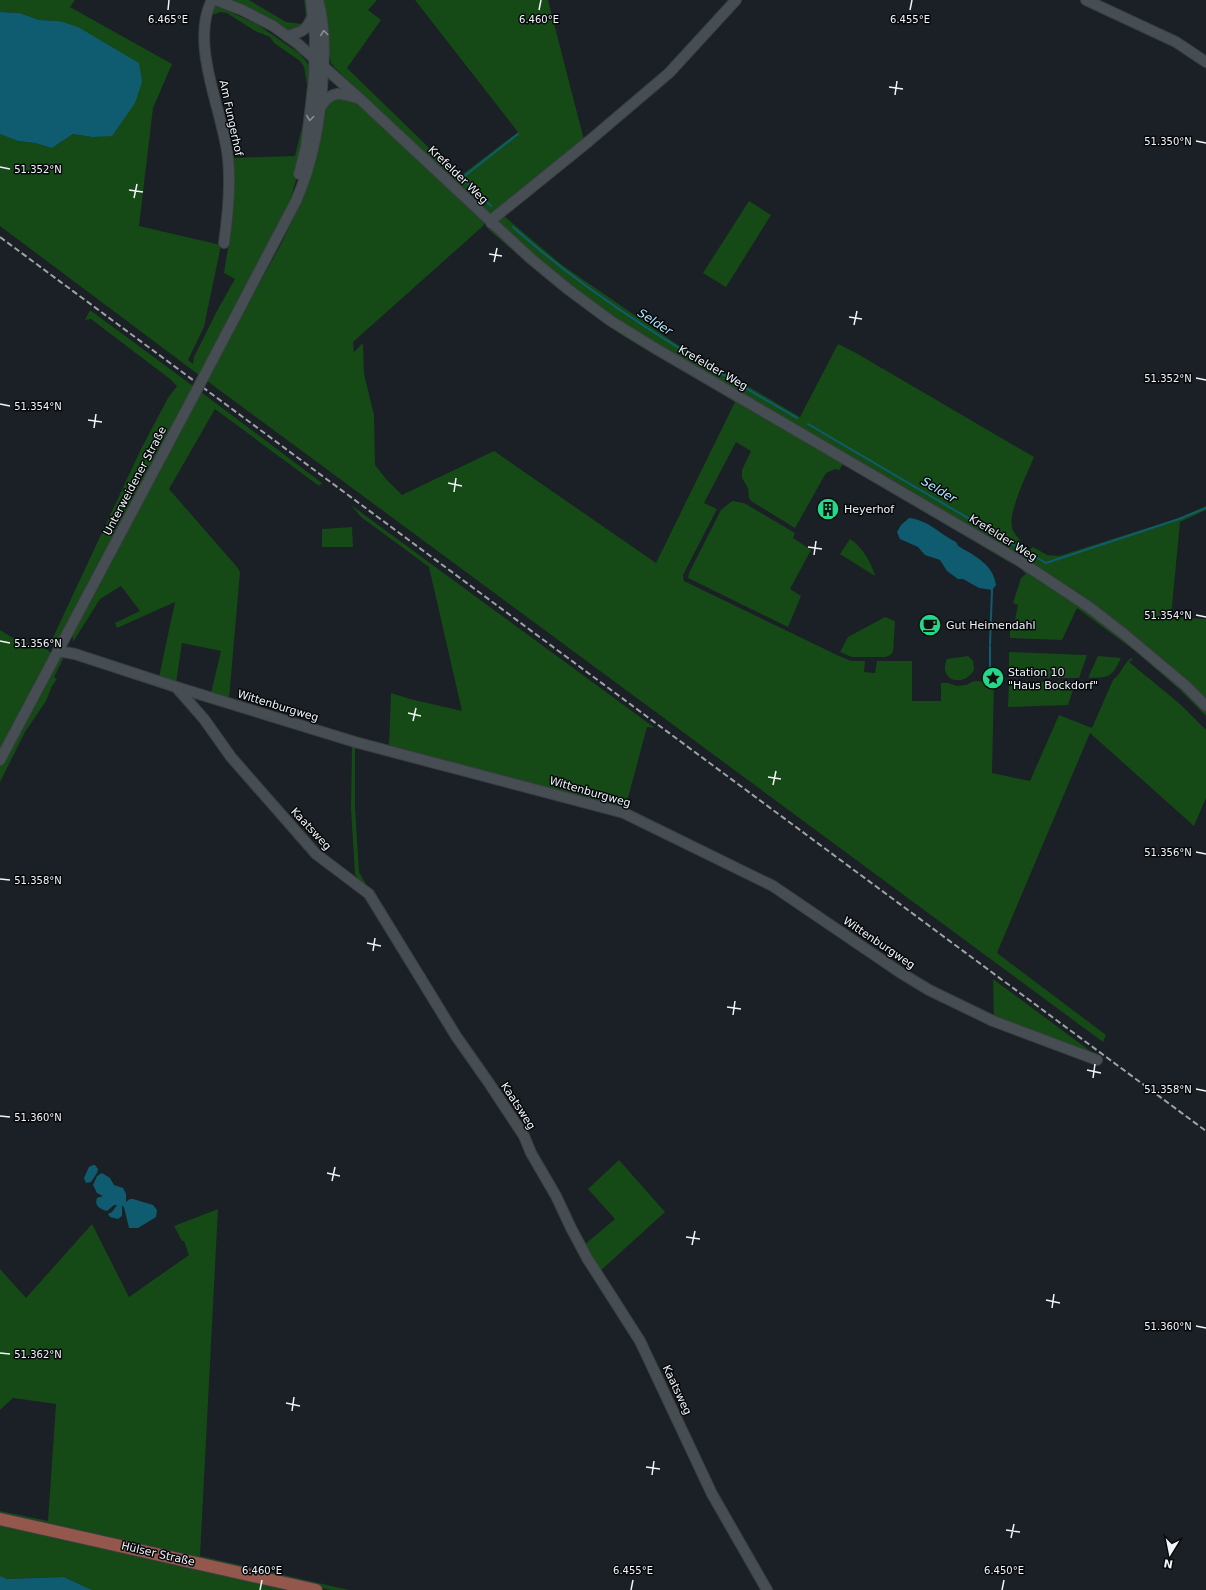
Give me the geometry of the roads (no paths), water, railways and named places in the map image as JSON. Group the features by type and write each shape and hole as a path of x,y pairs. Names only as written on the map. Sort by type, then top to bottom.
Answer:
{"main road":[{"name":"Hülser Straße","path":"0,1519 316,1590"}],"street":[{"name":"Am Fungerhof","path":"212,0 206,17 205,52 208,71 220,115 228,158 230,199 224,243"},
{"name":"Krefelder Weg","path":"216,0 242,10 273,26 288,36 315,58 360,99 529,257 563,286 611,321 1018,560 1088,607 1148,654 1206,706"},
{"name":"Unterweidener Straße","path":"289,213 306,148 311,113 315,37 311,0"},
{"name":"Unterweidener Straße","path":"0,760 277,240 301,189 316,137 322,105 325,37 318,0"},
{"path":"491,223 495,217 589,141 669,73 736,0"},
{"path":"1086,0 1176,42 1206,62"},
{"path":"288,36 303,32 313,16"},
{"path":"322,105 329,97 338,93 360,99"},
{"name":"Wittenburgweg","path":"58,651 75,654 176,687 356,742 624,813 773,886 901,973 929,990 993,1021 1097,1060"},
{"name":"Kaatsweg","path":"176,687 204,719 231,757 316,854 369,894 456,1036 524,1136 531,1153 556,1196 587,1258 640,1340 712,1494 767,1590"}],"water":[{"path":"0,12 20,13 39,20 59,21 78,27 139,63 142,82 135,103 112,136 92,137 73,134 52,148 35,143 18,141 0,134"},
{"path":"909,518 928,524 982,561 991,571 994,578 996,585 992,590 979,588 963,579 958,579 947,571 940,560 925,555 918,547 900,539 897,532 901,525"},
{"path":"95,1165 98,1169 97,1173 91,1182 86,1183 84,1178 89,1167"},
{"path":"102,1173 110,1178 114,1185 123,1188 126,1194 126,1202 133,1199 153,1205 157,1210 156,1217 138,1228 129,1228 124,1207 122,1206 122,1216 118,1219 110,1217 108,1214 112,1212 117,1205 114,1205 107,1211 98,1207 96,1203 97,1198 103,1196 97,1193 93,1185 97,1176"},
{"path":"0,1576 7,1579 64,1577 92,1590 0,1590"}],"waterway":[{"name":"Selder","path":"491,206 462,178 518,134"},
{"name":"Selder","path":"513,227 546,255 614,306 723,375 797,418"},
{"name":"Selder","path":"808,424 1019,548"},
{"name":"Selder","path":"1028,553 1046,563 1179,519 1206,508"},
{"path":"990,644 992,590"},
{"path":"990,646 990,671"}],"railway":[{"path":"0,237 1206,1131"}],"place":[{"name":"Heyerhof","path":"828,509"},
{"name":"Gut Heimendahl","path":"930,625"},
{"name":"Station 10 \"Haus Bockdorf\"","path":"993,678"}]}
